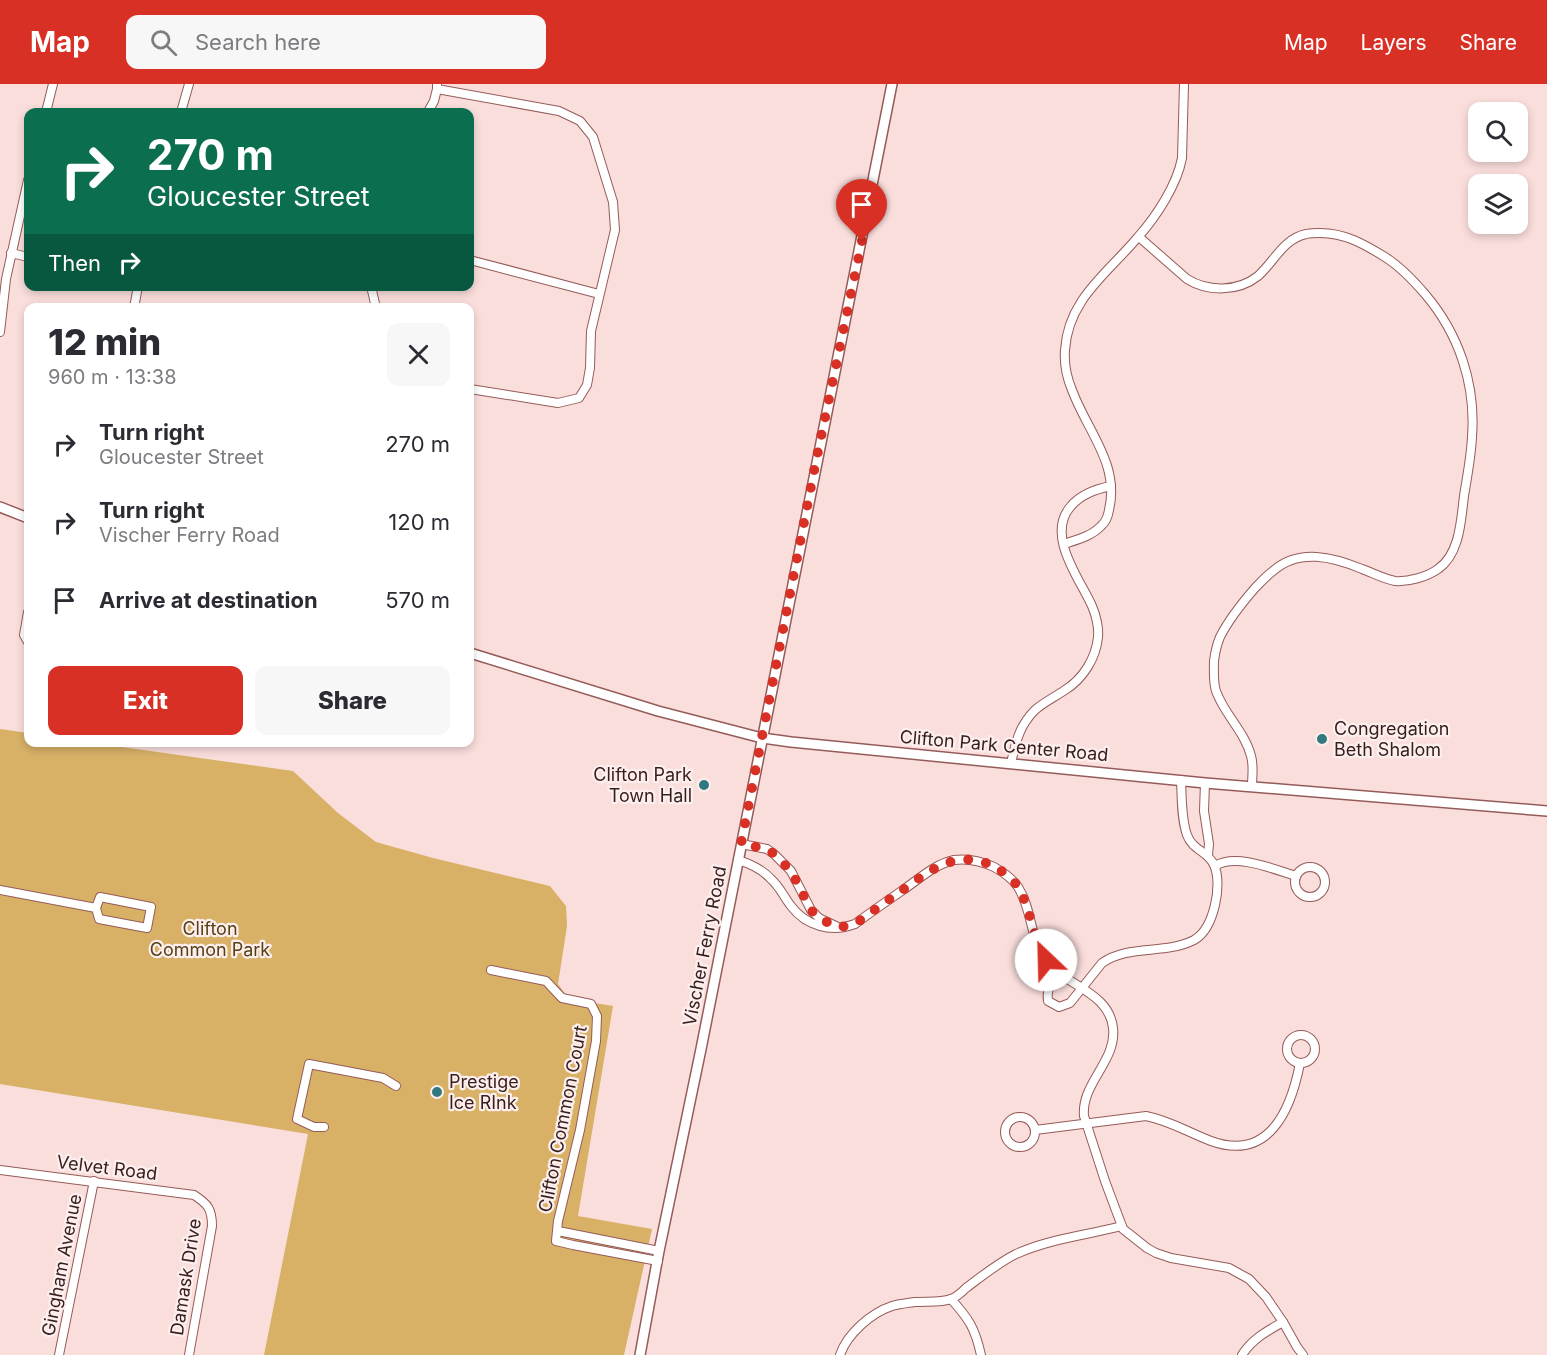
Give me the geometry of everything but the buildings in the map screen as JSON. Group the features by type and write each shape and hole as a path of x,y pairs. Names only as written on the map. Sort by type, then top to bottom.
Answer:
{"street":[{"path":"47,108 53,84"},
{"path":"183,108 189,84"},
{"name":"Vischer Ferry Road","path":"640,1355 892,84"},
{"path":"1064,544 1077,540 1102,526 1111,501 1107,464 1071,390 1065,347 1071,320 1090,288 1139,237 1172,185 1180,167 1183,146 1184,84"},
{"path":"430,108 437,86 559,111 580,121 593,136 613,202 615,230 591,331 590,368 585,389 579,398 558,403 474,390"},
{"path":"0,332 6,279 24,197"},
{"path":"1139,237 1187,279 1196,284 1218,289 1239,285 1258,276 1292,239 1306,233 1342,235 1386,258 1408,275 1437,308 1459,348 1467,372 1471,395 1472,435 1462,515 1457,539 1449,558 1435,570 1416,579 1397,581 1386,579 1345,562 1313,556 1300,557 1274,569 1263,580 1239,607 1219,639 1214,667 1216,690 1247,744 1252,759 1252,786"},
{"path":"11,253 24,256"},
{"path":"474,261 599,294"},
{"path":"1011,763 1019,732 1027,720 1047,700 1079,679 1095,652 1098,628 1093,608 1071,566 1062,530 1067,510 1077,500 1088,493 1111,486"},
{"path":"0,507 24,516"},
{"name":"Clifton Park Center Road","path":"474,654 658,711 762,738 1205,783 1547,811"},
{"path":"1058,972 1047,988 1048,1001 1059,1007 1070,1003 1108,958 1131,952 1169,949 1202,935 1211,920 1216,900 1215,866 1208,855 1197,849 1186,834 1181,780"},
{"path":"1205,783 1204,812 1209,844 1208,855"},
{"path":"741,844 767,849 774,854 791,871 811,910 819,918 837,927"},
{"path":"738,860 766,874 782,891 792,907 808,922 818,926 837,927 855,924 941,864 955,860 976,860 998,869 1012,880 1026,902 1033,933 1046,960 1058,972 1105,1006 1113,1025 1109,1053 1089,1087 1083,1108 1086,1123 1123,1229 1156,1253 1171,1258 1229,1268 1249,1279 1266,1297 1304,1355"},
{"path":"1215,866 1231,860 1247,862 1296,876"},
{"path":"1307,867 1317,868 1325,880 1324,889 1316,896 1301,895 1295,886 1296,876 1307,867"},
{"path":"0,890 96,908"},
{"path":"100,897 151,907 147,928 99,919 96,908 100,897"},
{"name":"Clifton Common Court","path":"491,970 546,981 562,998 591,1004 597,1016 596,1041 580,1130 569,1170 556,1241 659,1256"},
{"path":"1035,1130 1146,1116 1162,1119 1195,1135 1226,1145 1241,1146 1255,1143 1277,1123 1287,1108 1295,1087 1300,1063"},
{"path":"324,1127 314,1127 297,1119 309,1064 383,1078 396,1086"},
{"path":"1017,1118 1030,1121 1035,1130 1033,1140 1026,1146 1015,1147 1005,1136 1006,1126 1017,1118"},
{"name":"Velvet Road","path":"0,1170 194,1195 207,1205"},
{"name":"Gingham Avenue","path":"59,1355 94,1181"},
{"name":"Damask Drive","path":"189,1355 212,1227 211,1211 207,1205"},
{"path":"840,1355 854,1333 876,1314 892,1306 951,1299 1016,1254 1075,1236 1122,1226"},
{"path":"558,1231 659,1256"},
{"path":"951,1299 967,1316 974,1330 981,1355"},
{"path":"1242,1355 1259,1336 1283,1322"}],"green space":[{"name":"Clifton Common Park","path":"0,729 24,732 24,747 122,747 293,771 338,813 376,842 550,886 566,906 567,926 558,984 569,999 613,1006 578,1216 652,1229 624,1355 264,1355 308,1134 0,1084"}],"place":[{"name":"Congregation Beth Shalom","path":"1322,739"},
{"name":"Clifton Park Town Hall","path":"704,785"},
{"name":"Prestige Ice RInk","path":"437,1092"}],"route":[{"path":"862,241 816,461 741,844 767,849 774,854 791,871 811,910 819,918 837,927 855,924 941,864 955,860 976,860 988,864 998,869 1017,886 1026,902 1033,933 1046,960"}]}
